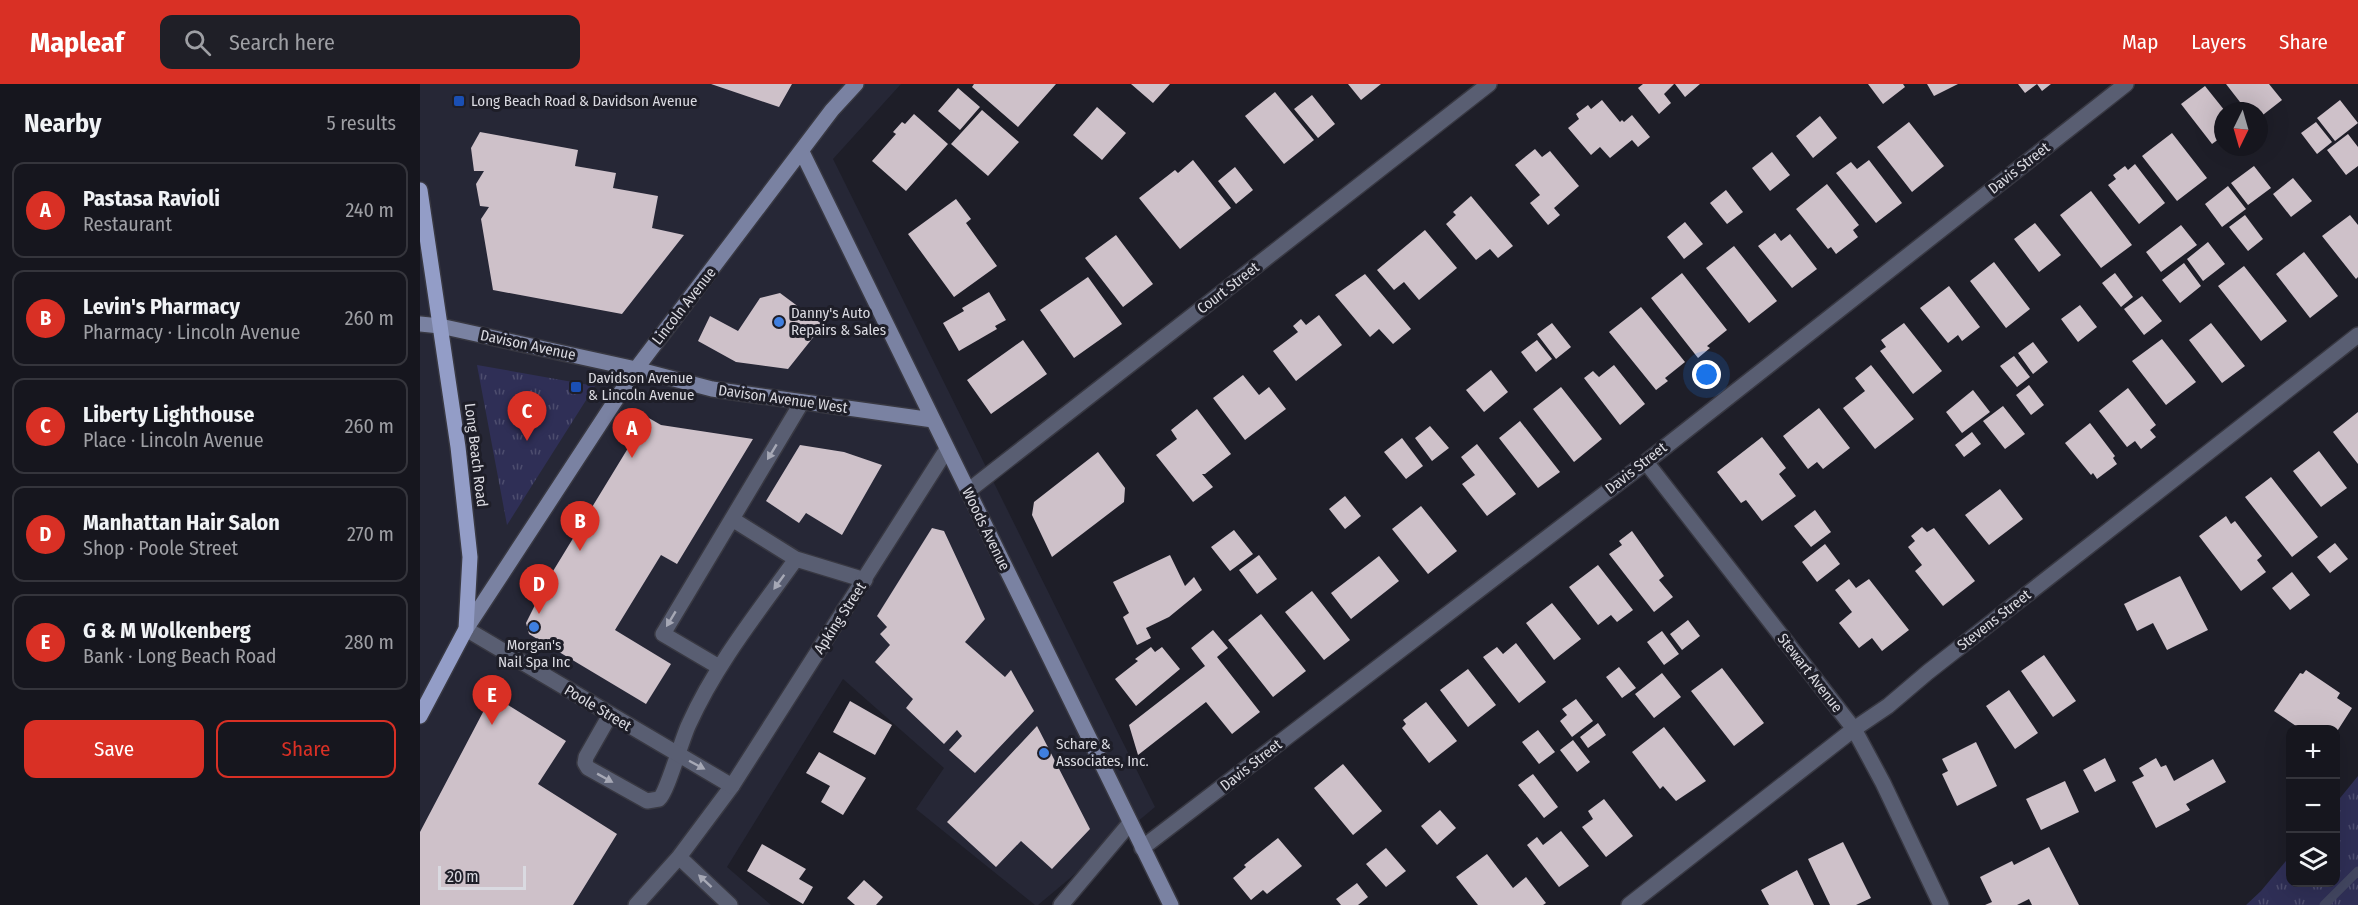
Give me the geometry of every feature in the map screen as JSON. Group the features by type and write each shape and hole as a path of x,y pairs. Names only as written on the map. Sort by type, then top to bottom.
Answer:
{"main road":[{"name":"Long Beach Road","path":"420,190 458,447 470,557 466,629 420,716"}],"street":[{"name":"Lincoln Avenue","path":"466,629 636,369 832,111 856,84"},
{"name":"Court Street","path":"968,491 1489,84"},
{"name":"Davis Street","path":"1142,848 1646,462 2126,84"},
{"name":"Woods Avenue","path":"802,152 1171,905"},
{"name":"Davison Avenue","path":"420,324 440,326 636,369"},
{"name":"Stevens Street","path":"1629,905 1854,729 1888,706 2358,334"},
{"name":"Davison Avenue West","path":"636,369 712,389 933,420"},
{"path":"719,668 663,634 802,402"},
{"name":"Apking Street","path":"636,905 679,857 732,786 947,449"},
{"name":"Stewart Avenue","path":"1646,462 1854,729 1941,905"},
{"path":"732,519 796,559 865,580"},
{"path":"610,715 586,757 585,763 588,768 647,801 663,796 676,754 689,723 719,668 796,559"},
{"name":"Poole Street","path":"466,629 732,786"},
{"path":"1061,905 1130,823"},
{"path":"679,857 730,905"}],"shaded area":[{"path":"420,84 901,84 833,159 1155,807 1038,905 1035,905 916,809 944,768 843,679 727,867 771,905 420,905"}],"green space":[{"path":"477,365 595,386 507,525"},
{"path":"2358,776 2358,905 2246,905 2286,861 2286,887 2340,887 2340,798"}],"building":[{"path":"711,84 792,84 779,107"},
{"path":"974,84 1056,84 1018,127 972,87"},
{"path":"1131,84 1170,84 1153,103"},
{"path":"1348,84 1381,84 1361,100"},
{"path":"1643,84 1674,84 1664,94 1671,103 1659,114 1638,88"},
{"path":"1675,84 1700,84 1685,97"},
{"path":"1868,84 1903,84 1905,87 1883,104"},
{"path":"1927,84 1958,84 1934,96"},
{"path":"2018,84 2037,84 2025,93"},
{"path":"2037,84 2051,84 2042,91"},
{"path":"2226,84 2269,84 2282,100 2268,111 2268,102 2240,102"},
{"path":"2205,86 2218,102 2214,102 2214,143 2212,144 2181,104"},
{"path":"958,88 980,107 960,130 938,111"},
{"path":"1275,92 1314,140 1284,164 1245,116"},
{"path":"1312,95 1335,124 1318,138 1294,109"},
{"path":"1602,100 1620,122 1622,120 1624,122 1632,115 1650,137 1638,147 1632,140 1610,158 1600,147 1591,155 1568,128 1579,119 1576,114 1588,105 1591,109"},
{"path":"2340,100 2358,123 2335,141 2317,118"},
{"path":"1097,107 1126,133 1102,160 1073,135"},
{"path":"982,110 1019,142 988,176 951,144"},
{"path":"914,114 948,144 906,191 872,161 896,134 893,132"},
{"path":"1820,116 1837,138 1813,158 1796,136"},
{"path":"1909,122 1944,166 1912,192 1877,147"},
{"path":"2316,122 2332,142 2317,154 2301,133"},
{"path":"480,132 578,150 575,166 616,173 613,188 658,196 652,228 684,235 622,314 493,290 481,219 489,207 480,206 476,184 484,171 474,171 471,148"},
{"path":"2172,133 2207,178 2177,201 2142,156"},
{"path":"2348,134 2358,147 2358,166 2346,175 2327,150"},
{"path":"1535,149 1542,157 1550,151 1579,186 1554,208 1560,215 1548,225 1530,203 1540,195 1515,165"},
{"path":"1772,152 1790,175 1770,191 1752,168"},
{"path":"1193,160 1231,208 1180,249 1139,198 1175,170 1178,173"},
{"path":"1869,160 1902,203 1876,223 1836,173 1851,162 1857,169"},
{"path":"2135,164 2165,203 2139,224 2108,185 2116,179 2113,175 2125,166 2128,170"},
{"path":"2254,166 2271,188 2248,205 2231,183"},
{"path":"1235,167 1253,190 1236,204 1218,181"},
{"path":"2293,178 2312,201 2291,217 2273,194"},
{"path":"1827,184 1859,225 1853,230 1858,237 1836,254 1831,247 1828,249 1796,209"},
{"path":"2228,186 2246,209 2222,227 2205,204"},
{"path":"1726,190 1743,212 1727,224 1710,203"},
{"path":"2091,191 2132,245 2101,268 2060,215"},
{"path":"1471,196 1513,246 1498,258 1490,249 1476,260 1446,224 1456,215 1453,212"},
{"path":"956,199 971,219 966,223 997,266 954,297 908,234"},
{"path":"2245,215 2263,239 2248,251 2229,227"},
{"path":"2350,215 2358,225 2358,277 2356,279 2322,236"},
{"path":"1685,222 1703,244 1684,259 1667,237"},
{"path":"2035,223 2061,255 2039,272 2014,239"},
{"path":"2181,225 2197,245 2161,272 2146,252"},
{"path":"1425,230 1457,268 1419,300 1404,282 1394,290 1377,270"},
{"path":"1775,233 1781,241 1790,234 1817,269 1792,288 1758,246"},
{"path":"1116,235 1153,284 1123,307 1085,258"},
{"path":"2208,242 2225,264 2203,281 2187,259"},
{"path":"1734,246 1777,301 1749,323 1706,268"},
{"path":"2304,252 2338,296 2310,318 2276,274"},
{"path":"1994,262 2030,309 2006,328 1970,281"},
{"path":"2184,263 2201,286 2180,303 2162,280"},
{"path":"2244,266 2287,321 2261,341 2218,286"},
{"path":"1682,273 1727,330 1707,346 1710,348 1698,358 1651,298"},
{"path":"2115,273 2133,297 2121,307 2102,283"},
{"path":"1365,274 1411,329 1393,344 1379,329 1370,337 1335,295"},
{"path":"1088,277 1122,324 1074,358 1040,310"},
{"path":"1949,286 1980,327 1962,341 1958,335 1948,343 1920,308"},
{"path":"989,292 1006,320 995,326 997,329 959,351 943,323 964,311 962,308"},
{"path":"780,293 823,325 788,369 736,362 698,341 710,316 738,331 760,298"},
{"path":"2142,296 2162,321 2144,335 2124,309"},
{"path":"2080,305 2097,327 2078,342 2061,319"},
{"path":"1641,307 1685,362 1665,378 1668,381 1656,390 1609,332"},
{"path":"1319,315 1342,345 1296,381 1273,351 1298,332 1293,326 1301,319 1306,325"},
{"path":"1552,323 1571,347 1556,359 1537,334"},
{"path":"1904,323 1942,371 1913,394 1880,351 1886,347 1881,340"},
{"path":"2211,323 2245,366 2222,383 2189,340"},
{"path":"2162,339 2196,382 2166,405 2132,361"},
{"path":"1023,340 1047,374 991,414 967,380"},
{"path":"1537,340 1552,359 1536,372 1521,352"},
{"path":"2033,342 2048,362 2033,374 2018,353"},
{"path":"2014,356 2030,377 2017,387 2000,366"},
{"path":"1614,365 1645,404 1620,425 1584,378 1593,371 1599,377"},
{"path":"1871,365 1914,419 1875,449 1843,408 1865,391 1855,378"},
{"path":"1491,370 1508,392 1484,412 1466,390"},
{"path":"1243,375 1259,395 1269,387 1286,409 1245,440 1213,398"},
{"path":"2029,385 2044,405 2031,415 2016,395"},
{"path":"1561,387 1602,439 1574,462 1533,409"},
{"path":"2128,388 2156,425 2150,430 2156,437 2141,449 2135,441 2127,447 2099,411"},
{"path":"1973,390 1990,412 1962,433 1946,412"},
{"path":"2003,406 2025,434 2005,449 1983,421"},
{"path":"1819,408 1850,448 1823,469 1817,462 1808,469 1783,436"},
{"path":"1197,409 1231,454 1202,474 1213,487 1193,502 1156,455 1177,439 1171,430"},
{"path":"2358,412 2358,464 2333,432"},
{"path":"647,417 661,425 753,439 677,564 661,555 615,630 671,664 646,704 529,634 526,623 547,581"},
{"path":"1520,421 1560,472 1538,488 1499,438"},
{"path":"2090,423 2115,456 2113,458 2117,464 2097,479 2093,473 2091,475 2065,443"},
{"path":"1430,426 1449,448 1432,461 1415,438"},
{"path":"1972,432 1981,444 1964,457 1955,445"},
{"path":"1762,437 1786,468 1779,474 1796,496 1762,521 1746,500 1741,503 1717,472"},
{"path":"1402,438 1423,466 1406,479 1384,452"},
{"path":"1477,444 1516,494 1487,516 1462,484 1475,475 1461,457"},
{"path":"800,445 844,452 882,465 842,535 806,513 799,523 766,501"},
{"path":"2319,451 2347,488 2321,507 2293,471"},
{"path":"1098,452 1125,488 1124,502 1052,557 1032,515 1034,502"},
{"path":"2271,477 2318,537 2292,557 2245,497"},
{"path":"2000,489 2023,519 1989,545 1965,515"},
{"path":"1345,496 1361,516 1345,529 1329,509"},
{"path":"1421,506 1457,551 1428,574 1392,529"},
{"path":"1815,510 1831,532 1811,547 1794,526"},
{"path":"2226,516 2231,524 2235,521 2262,556 2257,560 2266,572 2241,591 2199,536"},
{"path":"1922,527 1927,532 1934,528 1975,581 1943,606 1915,571 1922,565 1908,547 1915,541 1911,536"},
{"path":"932,528 944,531 985,619 965,642 1005,677 1011,670 1034,711 975,773 949,750 962,736 957,730 944,744 906,708 913,699 875,662 890,645 880,634 887,627 877,616"},
{"path":"1234,530 1253,554 1230,571 1211,547"},
{"path":"1632,531 1664,576 1659,580 1673,597 1654,612 1609,554 1622,545 1619,541"},
{"path":"2335,543 2348,559 2330,573 2317,557"},
{"path":"1825,544 1840,564 1817,582 1802,562"},
{"path":"1170,555 1185,586 1194,577 1202,590 1169,617 1146,628 1151,638 1137,645 1123,617 1129,613 1113,582"},
{"path":"1259,555 1277,579 1257,594 1239,570"},
{"path":"1379,556 1399,581 1351,619 1331,593"},
{"path":"1598,565 1633,610 1617,622 1611,615 1598,625 1569,587"},
{"path":"2292,572 2310,595 2290,610 2272,588"},
{"path":"2180,576 2208,630 2167,650 2153,623 2137,631 2124,604"},
{"path":"1849,579 1856,588 1869,579 1909,630 1882,651 1872,638 1859,648 1839,623 1852,612 1835,590"},
{"path":"1312,591 1350,640 1324,660 1285,612"},
{"path":"1552,603 1581,639 1554,660 1526,623"},
{"path":"1261,614 1306,671 1273,697 1228,640"},
{"path":"1688,620 1700,636 1682,650 1670,634"},
{"path":"1213,630 1228,648 1217,657 1260,712 1232,734 1206,702 1138,755 1129,725 1205,666 1191,648"},
{"path":"1662,631 1679,654 1664,665 1647,642"},
{"path":"1516,643 1546,682 1519,703 1483,657 1497,647 1503,654"},
{"path":"1151,647 1155,652 1162,647 1180,669 1136,706 1115,679 1138,661 1135,659"},
{"path":"2044,655 2076,701 2053,717 2021,671"},
{"path":"1619,667 1636,688 1622,698 1606,677"},
{"path":"1722,668 1764,723 1734,746 1691,691"},
{"path":"1468,669 1496,705 1468,727 1440,690"},
{"path":"2306,670 2340,693 2337,698 2352,708 2340,727 2295,725 2274,711 2300,673 2303,674"},
{"path":"1662,673 1681,697 1654,718 1635,694"},
{"path":"2009,690 2038,733 2015,749 1986,706"},
{"path":"492,695 566,741 538,784 617,834 573,905 420,905 420,832"},
{"path":"1576,699 1593,721 1572,737 1560,721 1567,715 1562,709"},
{"path":"850,701 892,725 875,755 833,732"},
{"path":"1426,702 1457,741 1429,763 1402,728 1406,724 1403,720"},
{"path":"1598,723 1606,735 1588,748 1580,737"},
{"path":"1037,726 1090,829 1052,869 1021,841 996,867 947,822"},
{"path":"1664,727 1706,781 1676,801 1663,786 1660,789 1632,752"},
{"path":"1538,730 1555,752 1539,764 1522,742"},
{"path":"1573,740 1590,762 1577,772 1560,750"},
{"path":"1976,742 1997,786 1957,806 1942,774 1948,771 1942,759"},
{"path":"819,752 866,778 843,815 821,802 830,786 806,773"},
{"path":"2105,758 2116,781 2095,792 2083,770"},
{"path":"2156,758 2161,767 2166,765 2174,781 2213,759 2226,782 2186,804 2190,810 2156,828 2132,782 2144,776 2139,768"},
{"path":"1343,764 1382,811 1353,835 1314,788"},
{"path":"1533,774 1558,807 1544,818 1518,785"},
{"path":"2065,781 2079,812 2041,830 2026,799"},
{"path":"1604,799 1633,836 1606,857 1582,827 1593,819 1588,811"},
{"path":"1440,810 1456,828 1437,845 1421,826"},
{"path":"1561,831 1589,866 1559,887 1527,845 1537,837 1543,845"},
{"path":"1278,838 1302,866 1267,894 1263,890 1251,900 1233,878 1246,867 1244,865"},
{"path":"1843,842 1871,898 1856,905 1830,905 1808,859"},
{"path":"762,844 806,869 799,879 813,887 803,904 747,871"},
{"path":"2049,847 2079,905 2032,905 2029,899 2017,905 1985,905 1992,902 1980,877 2012,861 2014,865"},
{"path":"1386,848 1406,871 1386,887 1366,864"},
{"path":"1487,854 1513,888 1526,877 1546,903 1543,905 1478,905 1456,877"},
{"path":"1797,870 1814,905 1769,905 1761,890"},
{"path":"864,880 883,897 876,905 855,905 847,898"},
{"path":"1357,883 1368,897 1358,905 1341,905 1336,899"}],"waterway":[{"path":"2324,905 2358,871"}],"place":[{"name":"Long Beach Road & Davidson Avenue","path":"459,101"},
{"name":"Danny's Auto Repairs & Sales","path":"779,322"},
{"name":"Davidson Avenue & Lincoln Avenue","path":"576,387"},
{"name":"Liberty Lighthouse","path":"527,441"},
{"name":"Pastasa Ravioli","path":"632,458"},
{"name":"Levin's Pharmacy","path":"580,551"},
{"name":"Manhattan Hair Salon","path":"539,614"},
{"name":"Morgan's Nail Spa Inc","path":"534,627"},
{"name":"G & M Wolkenberg","path":"492,725"},
{"name":"Schare & Associates, Inc.","path":"1044,753"}]}
